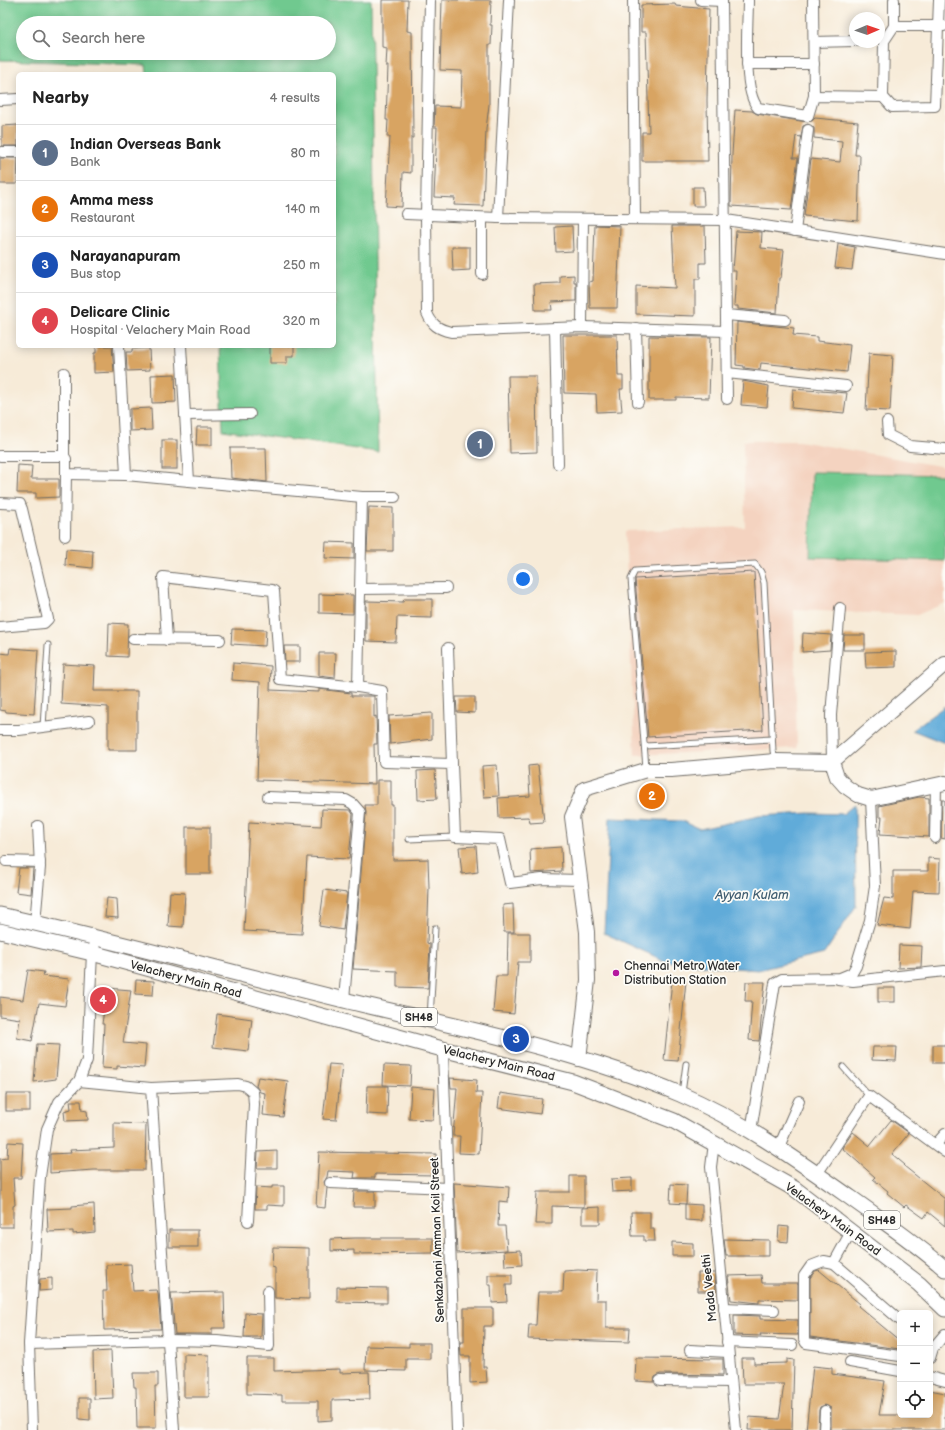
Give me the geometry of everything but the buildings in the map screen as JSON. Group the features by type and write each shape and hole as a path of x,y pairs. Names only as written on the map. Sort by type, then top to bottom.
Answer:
{"main road":[{"name":"Velachery Main Road","path":"0,915 97,937 344,1000 430,1020 579,1059 629,1074 682,1095 751,1131 817,1174 879,1218 945,1269"},
{"name":"Velachery Main Road","path":"0,931 92,953 446,1050 573,1082 674,1121 795,1189 919,1284 945,1309"}],"street":[{"path":"430,0 426,215 427,313 432,323 440,329 451,332 582,327 726,331"},
{"path":"498,218 509,0"},
{"path":"633,0 635,218"},
{"path":"701,0 722,0 726,220 727,399"},
{"path":"748,0 747,64 753,103 758,108 808,116 814,96 813,0"},
{"path":"885,36 894,26 894,0"},
{"path":"881,48 883,98 892,107 935,106 942,26 939,0"},
{"path":"894,26 942,26"},
{"path":"814,42 849,41"},
{"path":"747,64 814,64"},
{"path":"814,96 883,98"},
{"path":"0,100 16,100"},
{"path":"795,231 808,130"},
{"path":"2,152 16,152"},
{"path":"406,214 482,218 635,218 726,220 945,254"},
{"path":"482,218 482,274"},
{"path":"582,327 583,219"},
{"path":"726,315 785,320"},
{"path":"555,328 558,464"},
{"path":"636,328 638,402"},
{"path":"119,348 126,475"},
{"path":"181,348 190,481"},
{"path":"64,373 64,456 66,458 65,536"},
{"path":"726,373 846,386"},
{"path":"185,415 250,414"},
{"path":"887,422 888,435 910,446 945,449"},
{"path":"0,456 64,456"},
{"path":"66,474 126,475 362,497 395,497"},
{"path":"358,687 362,497"},
{"path":"0,503 20,504 22,508 48,619 44,623 0,627"},
{"path":"167,640 164,577 272,590 274,592 280,679 382,691 384,762 452,764"},
{"path":"360,589 446,588"},
{"path":"840,608 831,715 832,762 837,777 845,786 858,795 871,798 941,784 935,838"},
{"path":"133,639 220,640"},
{"path":"448,648 455,837 500,839 510,882 542,879 579,880"},
{"path":"579,1059 588,980 587,932 579,880 572,817 584,789 646,770 671,770 775,761 832,762 945,664"},
{"path":"0,730 19,730 88,721"},
{"path":"268,797 346,800 353,804 360,812 344,1000"},
{"path":"751,1131 776,983 782,979 835,978 846,976 852,973 856,966 870,920 876,886 871,798"},
{"path":"35,923 40,862 38,826"},
{"path":"6,861 40,862"},
{"path":"32,1430 29,1344 40,1177 47,1129 58,1102 79,1081 87,1060 92,953 97,937"},
{"path":"835,978 853,981 945,971"},
{"name":"Senkazhani Amman Koil Street","path":"446,1050 444,1055 457,1430"},
{"path":"79,1081 151,1088 238,1084 246,1086 253,1092 254,1104 248,1221"},
{"path":"151,1088 174,1430"},
{"path":"817,1174 869,1096 945,1152"},
{"path":"778,1149 799,1101"},
{"path":"936,1144 945,1134"},
{"name":"Mada Veethi","path":"714,1143 711,1167 736,1430"},
{"path":"330,1183 448,1188"},
{"path":"834,1263 851,1232"},
{"path":"897,1317 834,1263 824,1261 811,1266 804,1276 804,1339 806,1342 811,1345 897,1356"},
{"path":"29,1344 168,1340 217,1341 270,1346 268,1291"},
{"path":"724,1308 774,1310"},
{"path":"933,1349 945,1334"},
{"path":"690,1350 792,1345"},
{"path":"850,1362 897,1371"},
{"path":"933,1378 945,1380"},
{"path":"660,1381 731,1382"},
{"path":"824,1430 825,1412"}],"lane":[{"path":"646,770 631,579 635,571 755,564 761,572 764,583 772,739 775,761"},
{"path":"43,727 48,645"},
{"path":"645,746 772,739"},
{"path":"409,839 455,837"},
{"path":"430,1020 435,928"},
{"path":"682,1095 686,1064"},
{"path":"843,1067 869,1096"}],"shaded area":[{"path":"743,441 799,441 945,467 945,603 917,615 794,610 797,748 635,755 625,531 745,527"}],"green space":[{"path":"0,0 371,0 378,452 223,430 220,348 336,348 336,72 147,72 146,65 0,60"},
{"path":"812,472 945,475 945,561 810,557"}],"water":[{"path":"945,706 945,743 912,730"},
{"name":"Ayyan Kulam","path":"855,804 856,906 824,954 758,970 667,962 604,933 610,818 682,821 700,829 759,816 810,813 843,814"}],"place":[{"name":"Indian Overseas Bank","path":"480,444"},
{"name":"Amma mess","path":"652,796"},
{"name":"Chennai Metro Water Distribution Station","path":"616,973"},
{"name":"Delicare Clinic","path":"103,1000"},
{"name":"Narayanapuram","path":"516,1039"}]}
